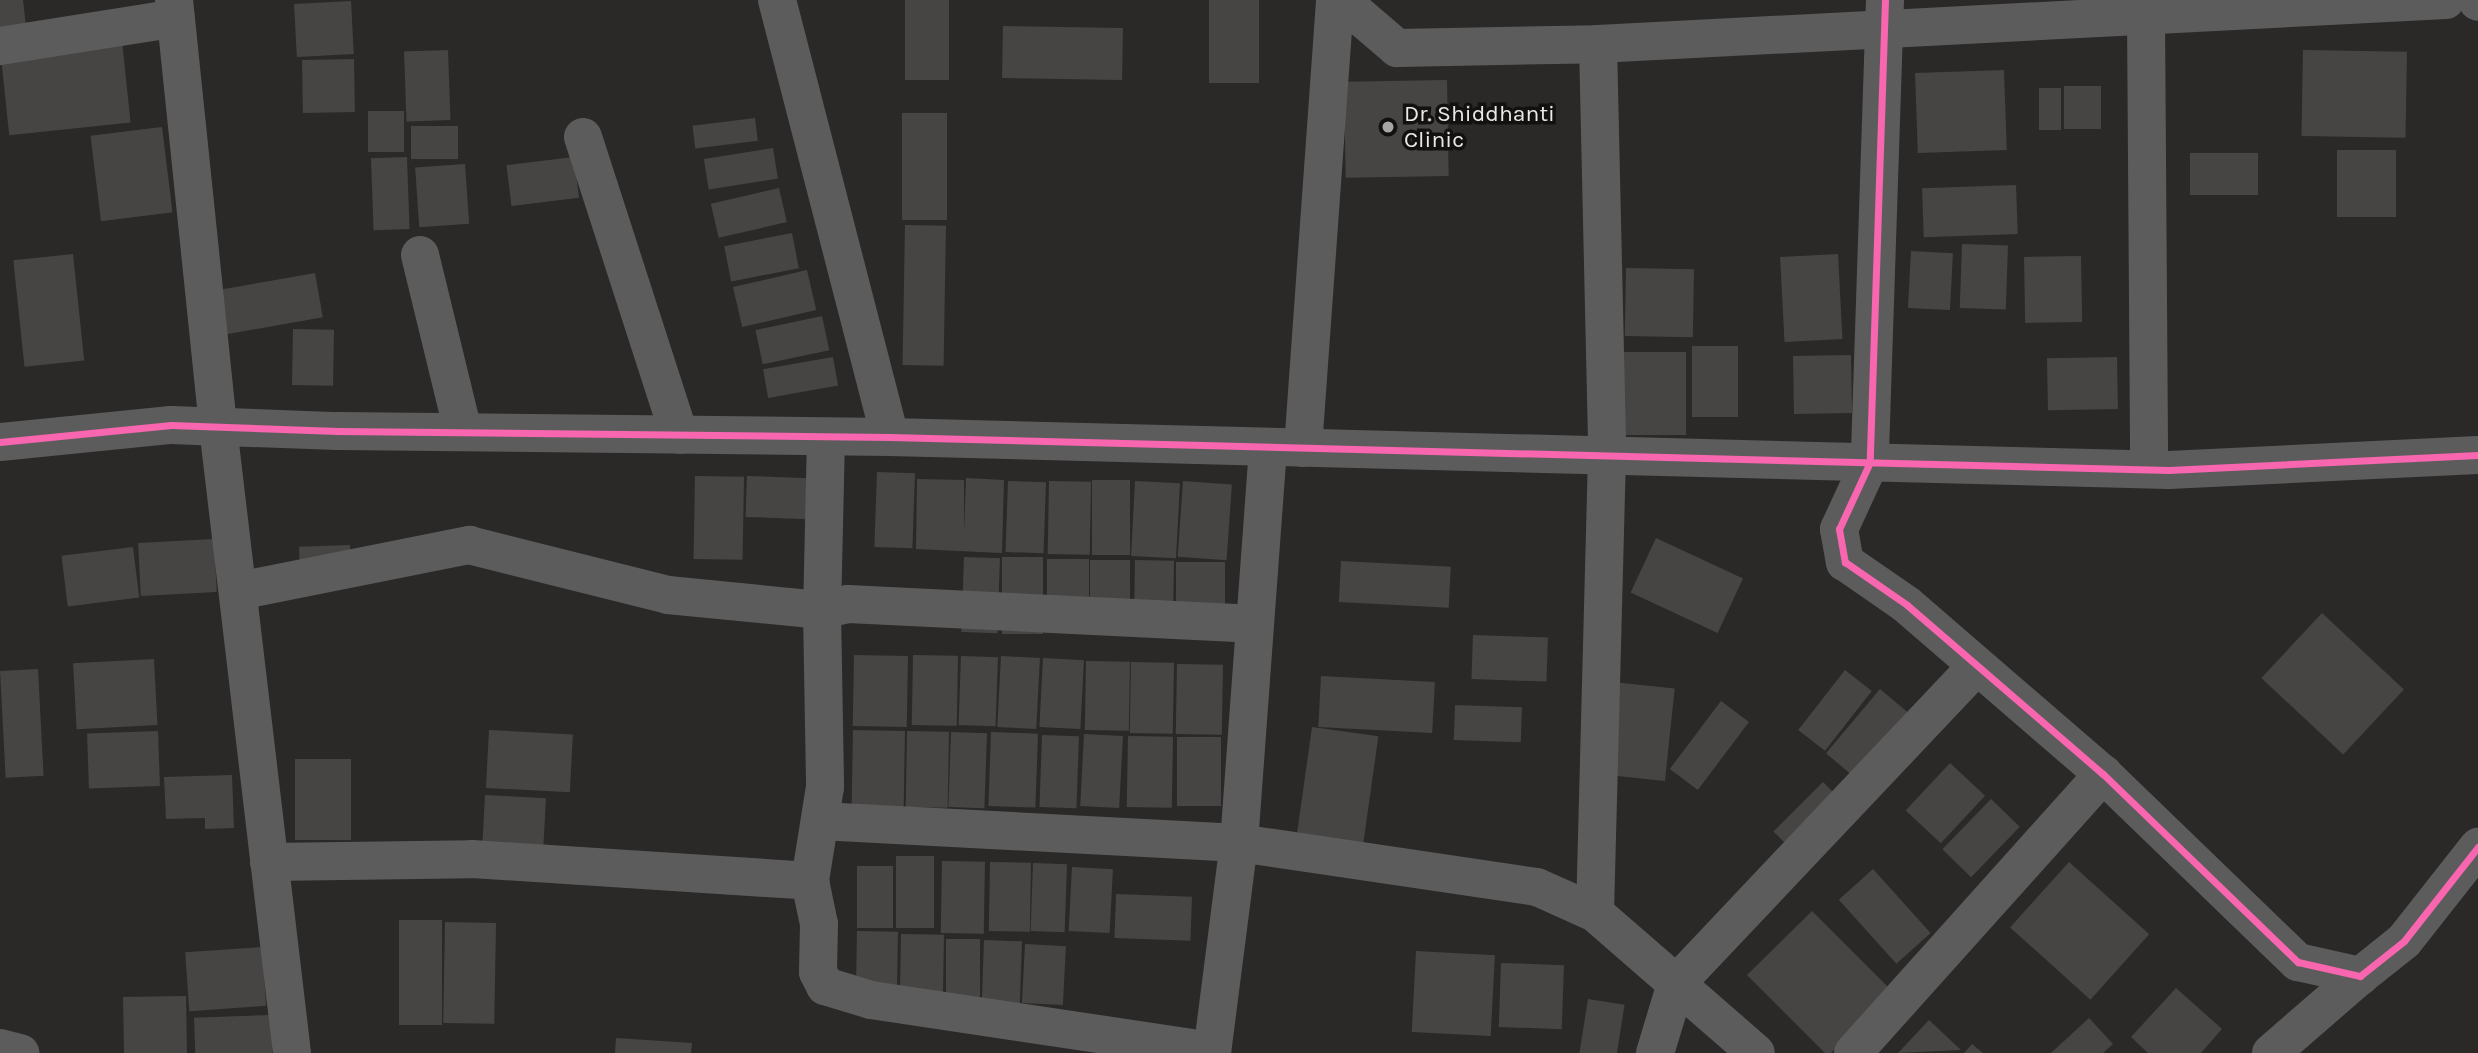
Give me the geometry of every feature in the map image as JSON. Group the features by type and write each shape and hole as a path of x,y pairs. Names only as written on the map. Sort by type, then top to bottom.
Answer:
{"street":[{"path":"778,0 890,437"},
{"path":"826,437 822,610 825,787 810,881 819,924 818,972 825,986 871,1000 1212,1052 1239,843 1252,624 1286,447 1335,0"},
{"path":"1342,0 1396,48 1598,44 1884,15 2160,10 2446,0"},
{"path":"0,46 175,9 218,427 292,1053"},
{"path":"2149,469 2160,10"},
{"path":"1884,15 1870,462 1839,529 1845,562 1906,605 2103,774 2298,962 2360,976"},
{"path":"1595,913 1607,455 1598,44"},
{"path":"583,137 679,435"},
{"path":"420,255 463,432"},
{"path":"0,442 171,425 463,432 890,437 2149,469 2478,455"},
{"path":"238,591 469,545 668,595 822,610 848,604 1252,624"},
{"path":"1655,1053 1676,984 1976,667"},
{"path":"1853,1053 2103,774"},
{"path":"820,821 1239,843 1537,887 1595,913 1756,1053"},
{"path":"2272,1053 2404,941 2478,847"},
{"path":"269,862 472,859 810,881"},
{"path":"0,1048 20,1053"}],"building":[{"path":"0,0 23,0 26,27 0,30"},
{"path":"905,0 949,0 949,80 905,80"},
{"path":"1209,0 1259,0 1259,83 1209,83"},
{"path":"351,1 354,54 297,57 294,4"},
{"path":"1003,26 1123,28 1122,80 1002,78"},
{"path":"122,41 131,123 9,135 1,54"},
{"path":"448,50 450,120 406,121 404,52"},
{"path":"2303,50 2407,52 2405,138 2301,136"},
{"path":"354,59 355,112 303,113 302,60"},
{"path":"2004,70 2007,150 1918,153 1915,73"},
{"path":"1447,80 1449,176 1346,178 1344,82"},
{"path":"2064,86 2101,86 2101,129 2064,129"},
{"path":"2039,88 2061,88 2061,130 2039,130"},
{"path":"368,111 404,111 404,152 368,152"},
{"path":"902,113 947,113 947,220 902,220"},
{"path":"755,118 758,141 695,149 692,126"},
{"path":"411,126 458,126 458,159 411,159"},
{"path":"162,127 172,212 101,221 91,136"},
{"path":"773,148 778,179 709,190 704,159"},
{"path":"2337,150 2396,150 2396,217 2337,217"},
{"path":"2190,153 2258,153 2258,195 2190,195"},
{"path":"407,157 410,229 374,230 371,158"},
{"path":"574,157 579,198 512,206 507,165"},
{"path":"465,164 469,224 419,227 415,167"},
{"path":"2016,185 2018,234 1924,237 1922,188"},
{"path":"779,188 787,222 719,238 711,204"},
{"path":"905,225 946,226 944,366 903,365"},
{"path":"792,233 799,268 731,282 724,246"},
{"path":"1962,244 2008,246 2006,310 1960,308"},
{"path":"1911,251 1953,253 1950,310 1908,308"},
{"path":"73,254 84,360 25,367 13,260"},
{"path":"1838,254 1842,339 1785,342 1780,257"},
{"path":"2081,256 2082,322 2025,323 2024,257"},
{"path":"1626,268 1694,269 1693,337 1625,336"},
{"path":"807,270 816,310 742,327 733,287"},
{"path":"315,273 323,317 226,334 218,290"},
{"path":"822,316 829,350 763,364 755,330"},
{"path":"293,329 334,330 333,386 292,385"},
{"path":"1692,346 1738,346 1738,417 1692,417"},
{"path":"1617,352 1686,352 1686,435 1617,435"},
{"path":"1851,355 1852,413 1794,414 1793,356"},
{"path":"833,357 838,386 768,398 763,369"},
{"path":"2117,357 2118,409 2048,410 2047,358"},
{"path":"877,472 915,473 912,548 874,547"},
{"path":"695,476 744,477 743,560 694,559"},
{"path":"747,476 809,478 808,519 746,517"},
{"path":"966,478 1004,480 1002,553 916,549 917,479 964,480 964,533"},
{"path":"1092,480 1130,480 1130,555 1092,555"},
{"path":"1008,481 1046,482 1043,553 1006,552"},
{"path":"1049,481 1091,482 1090,555 1048,554"},
{"path":"1135,481 1180,483 1176,558 1131,556"},
{"path":"1183,481 1232,484 1227,560 1178,557"},
{"path":"1656,538 1743,579 1718,633 1631,592"},
{"path":"214,539 217,592 141,596 138,543"},
{"path":"350,545 351,581 300,583 299,547"},
{"path":"133,547 139,598 68,606 62,556"},
{"path":"964,557 1000,558 997,633 961,632"},
{"path":"1002,557 1043,557 1043,634 1002,634"},
{"path":"1047,559 1089,559 1089,630 1047,630"},
{"path":"1090,560 1130,560 1130,635 1090,635"},
{"path":"1135,560 1174,561 1173,632 1134,631"},
{"path":"1341,561 1451,567 1449,608 1339,602"},
{"path":"1176,562 1225,562 1225,632 1176,632"},
{"path":"2322,613 2404,689 2343,754 2261,678"},
{"path":"1473,635 1548,638 1546,682 1471,679"},
{"path":"854,655 908,656 907,727 853,726"},
{"path":"913,655 958,656 957,726 912,725"},
{"path":"961,656 998,657 996,726 959,725"},
{"path":"1001,656 1040,658 1036,729 997,727"},
{"path":"1043,658 1084,660 1080,729 1039,727"},
{"path":"154,659 157,725 77,729 73,663"},
{"path":"1086,661 1130,662 1129,731 1085,730"},
{"path":"1131,662 1174,663 1173,734 1130,733"},
{"path":"1177,664 1223,665 1222,735 1176,734"},
{"path":"38,669 44,776 6,778 0,671"},
{"path":"1845,670 1872,691 1825,751 1798,730"},
{"path":"1321,676 1435,682 1432,733 1318,727"},
{"path":"1613,682 1675,688 1665,781 1603,774"},
{"path":"1880,689 1916,719 1862,784 1826,753"},
{"path":"1721,701 1749,722 1698,790 1670,769"},
{"path":"1455,705 1522,707 1521,742 1454,740"},
{"path":"1312,727 1378,736 1362,851 1296,842"},
{"path":"489,730 573,734 570,792 486,788"},
{"path":"853,730 905,731 904,807 852,806"},
{"path":"158,731 160,786 89,788 87,733"},
{"path":"907,731 949,732 948,808 906,807"},
{"path":"951,732 987,733 984,808 948,807"},
{"path":"991,732 1038,734 1035,808 988,806"},
{"path":"1084,734 1123,736 1119,808 1080,806"},
{"path":"1042,735 1079,736 1076,808 1039,807"},
{"path":"1128,736 1173,737 1172,808 1127,807"},
{"path":"1177,737 1221,737 1221,806 1177,806"},
{"path":"295,759 351,759 351,840 295,840"},
{"path":"1950,763 1985,796 1941,843 1906,811"},
{"path":"232,775 234,828 205,829 205,818 166,819 164,777"},
{"path":"1823,782 1844,803 1795,853 1774,831"},
{"path":"485,795 546,798 543,858 482,855"},
{"path":"1991,799 2020,827 1971,877 1942,849"},
{"path":"896,856 934,856 934,928 896,928"},
{"path":"942,861 985,862 984,934 941,933"},
{"path":"990,862 1031,863 1030,932 989,931"},
{"path":"2069,862 2149,934 2090,1000 2010,927"},
{"path":"1033,863 1067,864 1065,932 1031,931"},
{"path":"857,866 893,866 893,928 857,928"},
{"path":"1072,867 1113,869 1110,933 1069,931"},
{"path":"1873,869 1931,933 1896,964 1839,900"},
{"path":"1116,894 1192,897 1190,941 1114,938"},
{"path":"1812,911 1892,991 1831,1053 1825,1053 1747,975"},
{"path":"399,920 442,920 442,1025 399,1025"},
{"path":"445,922 496,923 494,1024 443,1023"},
{"path":"857,931 898,932 897,1004 856,1003"},
{"path":"901,934 944,935 943,1007 900,1006"},
{"path":"946,939 980,939 980,1006 946,1006"},
{"path":"984,940 1022,941 1019,1012 982,1011"},
{"path":"1025,944 1066,946 1063,1005 1022,1003"},
{"path":"262,947 266,1006 189,1011 185,952"},
{"path":"1416,951 1495,955 1491,1036 1412,1032"},
{"path":"1501,963 1564,965 1562,1029 1499,1027"},
{"path":"2176,988 2222,1029 2201,1053 2148,1053 2131,1037"},
{"path":"186,996 187,1053 124,1053 123,997"},
{"path":"1588,999 1625,1005 1617,1053 1579,1053"},
{"path":"271,1015 272,1053 195,1053 194,1018"},
{"path":"2089,1018 2113,1044 2103,1053 2051,1053"},
{"path":"1929,1020 1961,1050 1898,1053"},
{"path":"616,1038 692,1043 691,1053 615,1053"},
{"path":"1972,1044 1983,1053 1964,1053"}],"cycle path":[{"path":"1885,0 1870,462 1839,529 1845,562 1907,605 2103,774 2298,962 2360,976 2404,941 2478,847"},
{"path":"0,442 171,425 338,431 890,437 2169,470 2478,455"}],"place":[{"name":"Dr. Shiddhanti Clinic","path":"1388,127"}]}
